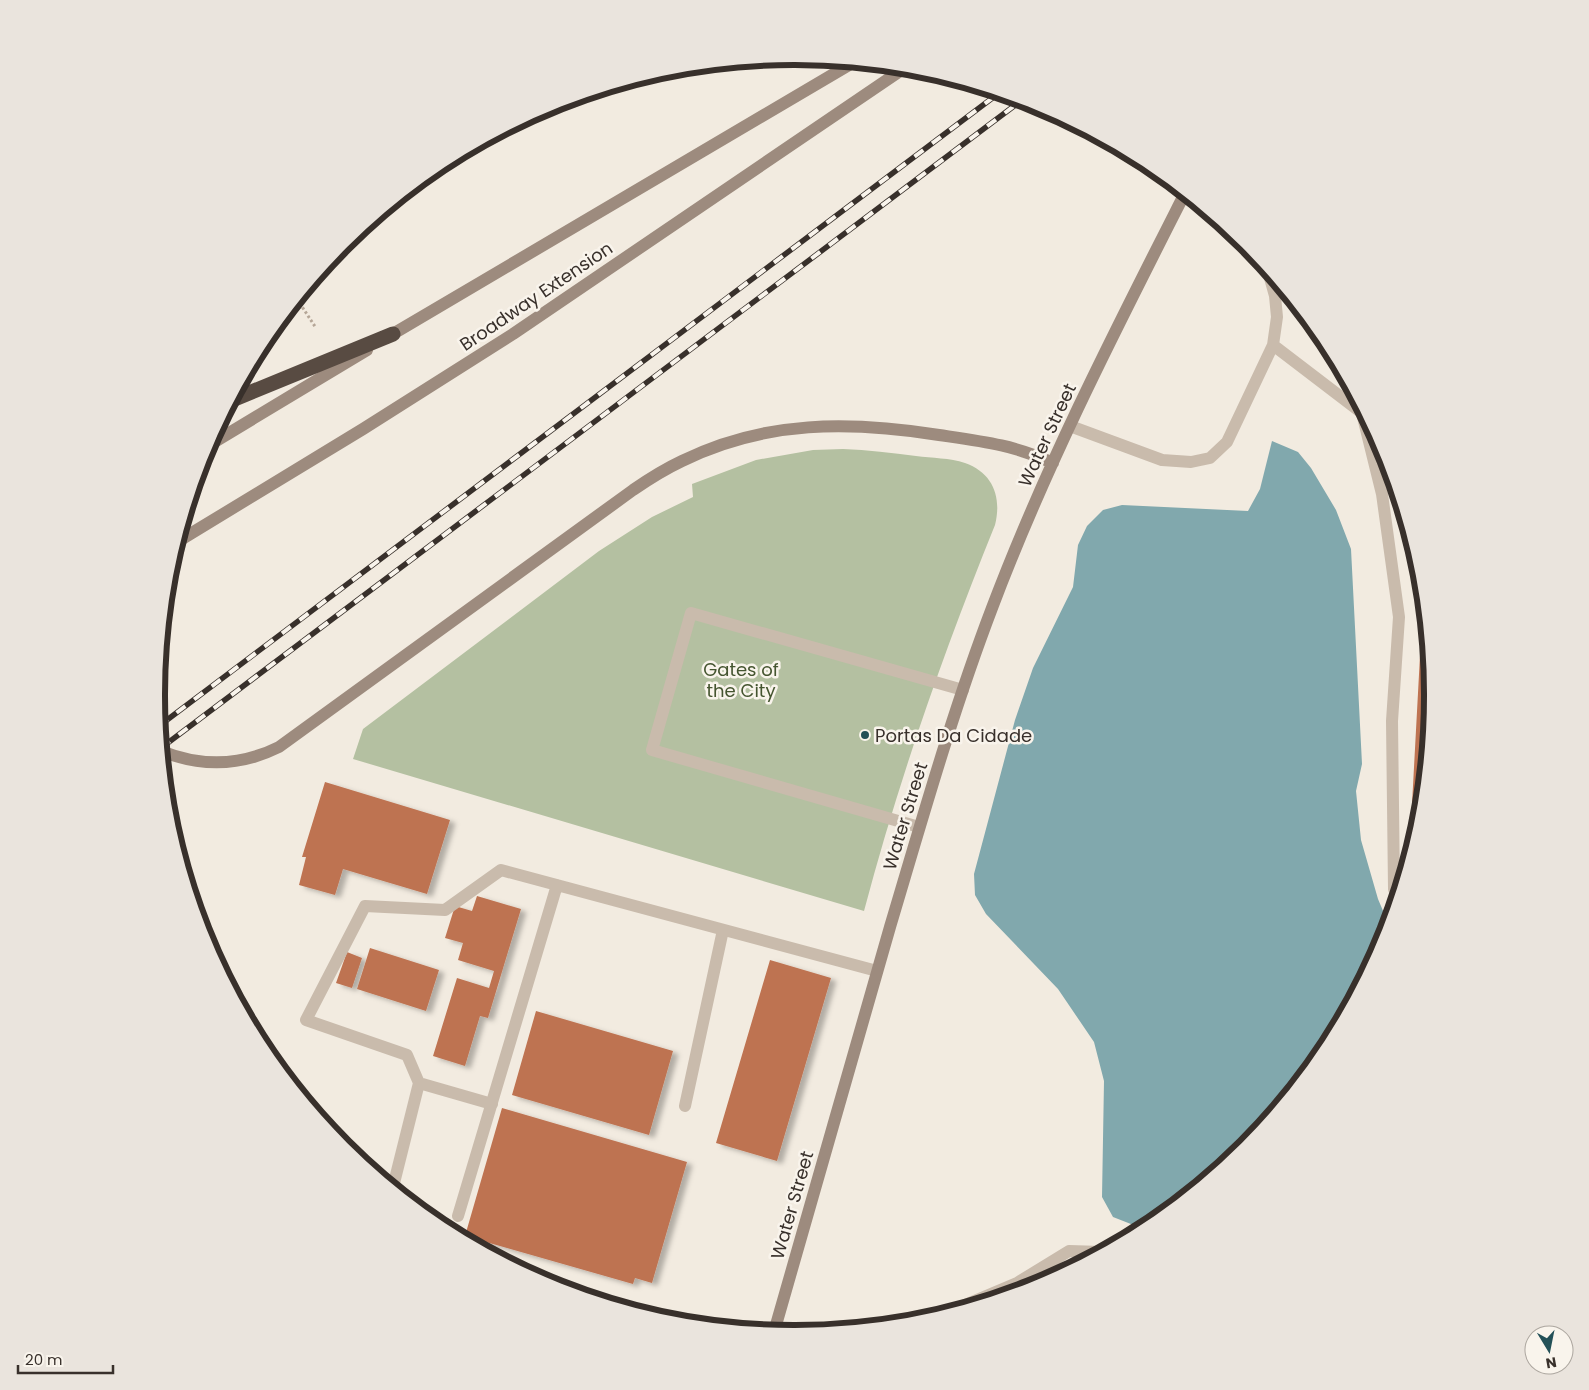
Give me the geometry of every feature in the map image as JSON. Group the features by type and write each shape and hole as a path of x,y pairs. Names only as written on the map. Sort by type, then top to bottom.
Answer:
{"highway":[{"path":"240,397 393,334"}],"street":[{"name":"Broadway Extension","path":"219,439 393,334 846,67"},
{"name":"Broadway Extension","path":"185,537 363,429 513,334 897,73"},
{"name":"Water Street","path":"776,1325 919,827 963,690 1006,572 1053,463 1183,199"},
{"path":"168,753 205,762 224,763 263,755 296,735 404,654 633,490 681,461 709,449 738,440 796,428 824,425 924,432 998,443 1034,454 1053,463"}],"lane":[{"path":"1070,426 1162,460 1192,462 1210,458 1227,442 1273,345 1277,317 1272,285"},
{"path":"1273,345 1356,408"},
{"path":"1366,430 1382,494 1399,617 1392,721 1394,888"},
{"path":"919,827 652,750 691,613 963,690"},
{"path":"394,1181 419,1083 407,1055 306,1020 365,906 445,910 502,870 877,971"},
{"path":"458,1216 557,885"},
{"path":"685,1106 723,930"},
{"path":"419,1083 492,1104"},
{"path":"1032,1279 1069,1251 1089,1252"}],"path":[{"path":"301,304 316,328"}],"green space":[{"name":"Gates of the City","path":"843,449 941,458 965,463 975,467 989,480 996,496 997,505 995,525 940,668 907,764 864,911 353,759 363,729 599,551 652,517 693,497 692,484 756,460 813,450"}],"water":[{"path":"1272,441 1298,452 1311,468 1336,510 1351,549 1362,764 1356,791 1361,840 1378,899 1385,915 1360,974 1318,1045 1294,1079 1240,1140 1210,1169 1178,1195 1135,1225 1113,1217 1102,1197 1104,1081 1094,1042 1058,989 986,914 975,895 974,874 1015,720 1033,668 1073,587 1078,545 1087,526 1103,510 1122,505 1248,511 1260,489"}],"building":[{"path":"1421,635 1424,695 1423,736 1419,777 1411,822"},
{"path":"325,782 450,820 427,894 343,869 335,895 299,885 306,857 302,857"},
{"path":"477,896 521,909 488,1018 480,1016 465,1066 433,1056 457,978 489,988 494,971 458,960 463,943 445,938 455,906 472,911"},
{"path":"370,948 439,970 426,1011 357,989"},
{"path":"347,952 362,958 352,988 336,983"},
{"path":"770,960 831,978 777,1161 716,1143"},
{"path":"536,1011 673,1051 649,1135 512,1095"},
{"path":"502,1108 687,1162 652,1283 635,1278 633,1284 476,1239 466,1233"}],"railway":[{"path":"165,721 994,97"},
{"path":"167,744 1015,105"}],"place":[{"name":"Portas Da Cidade","path":"865,735"}]}
